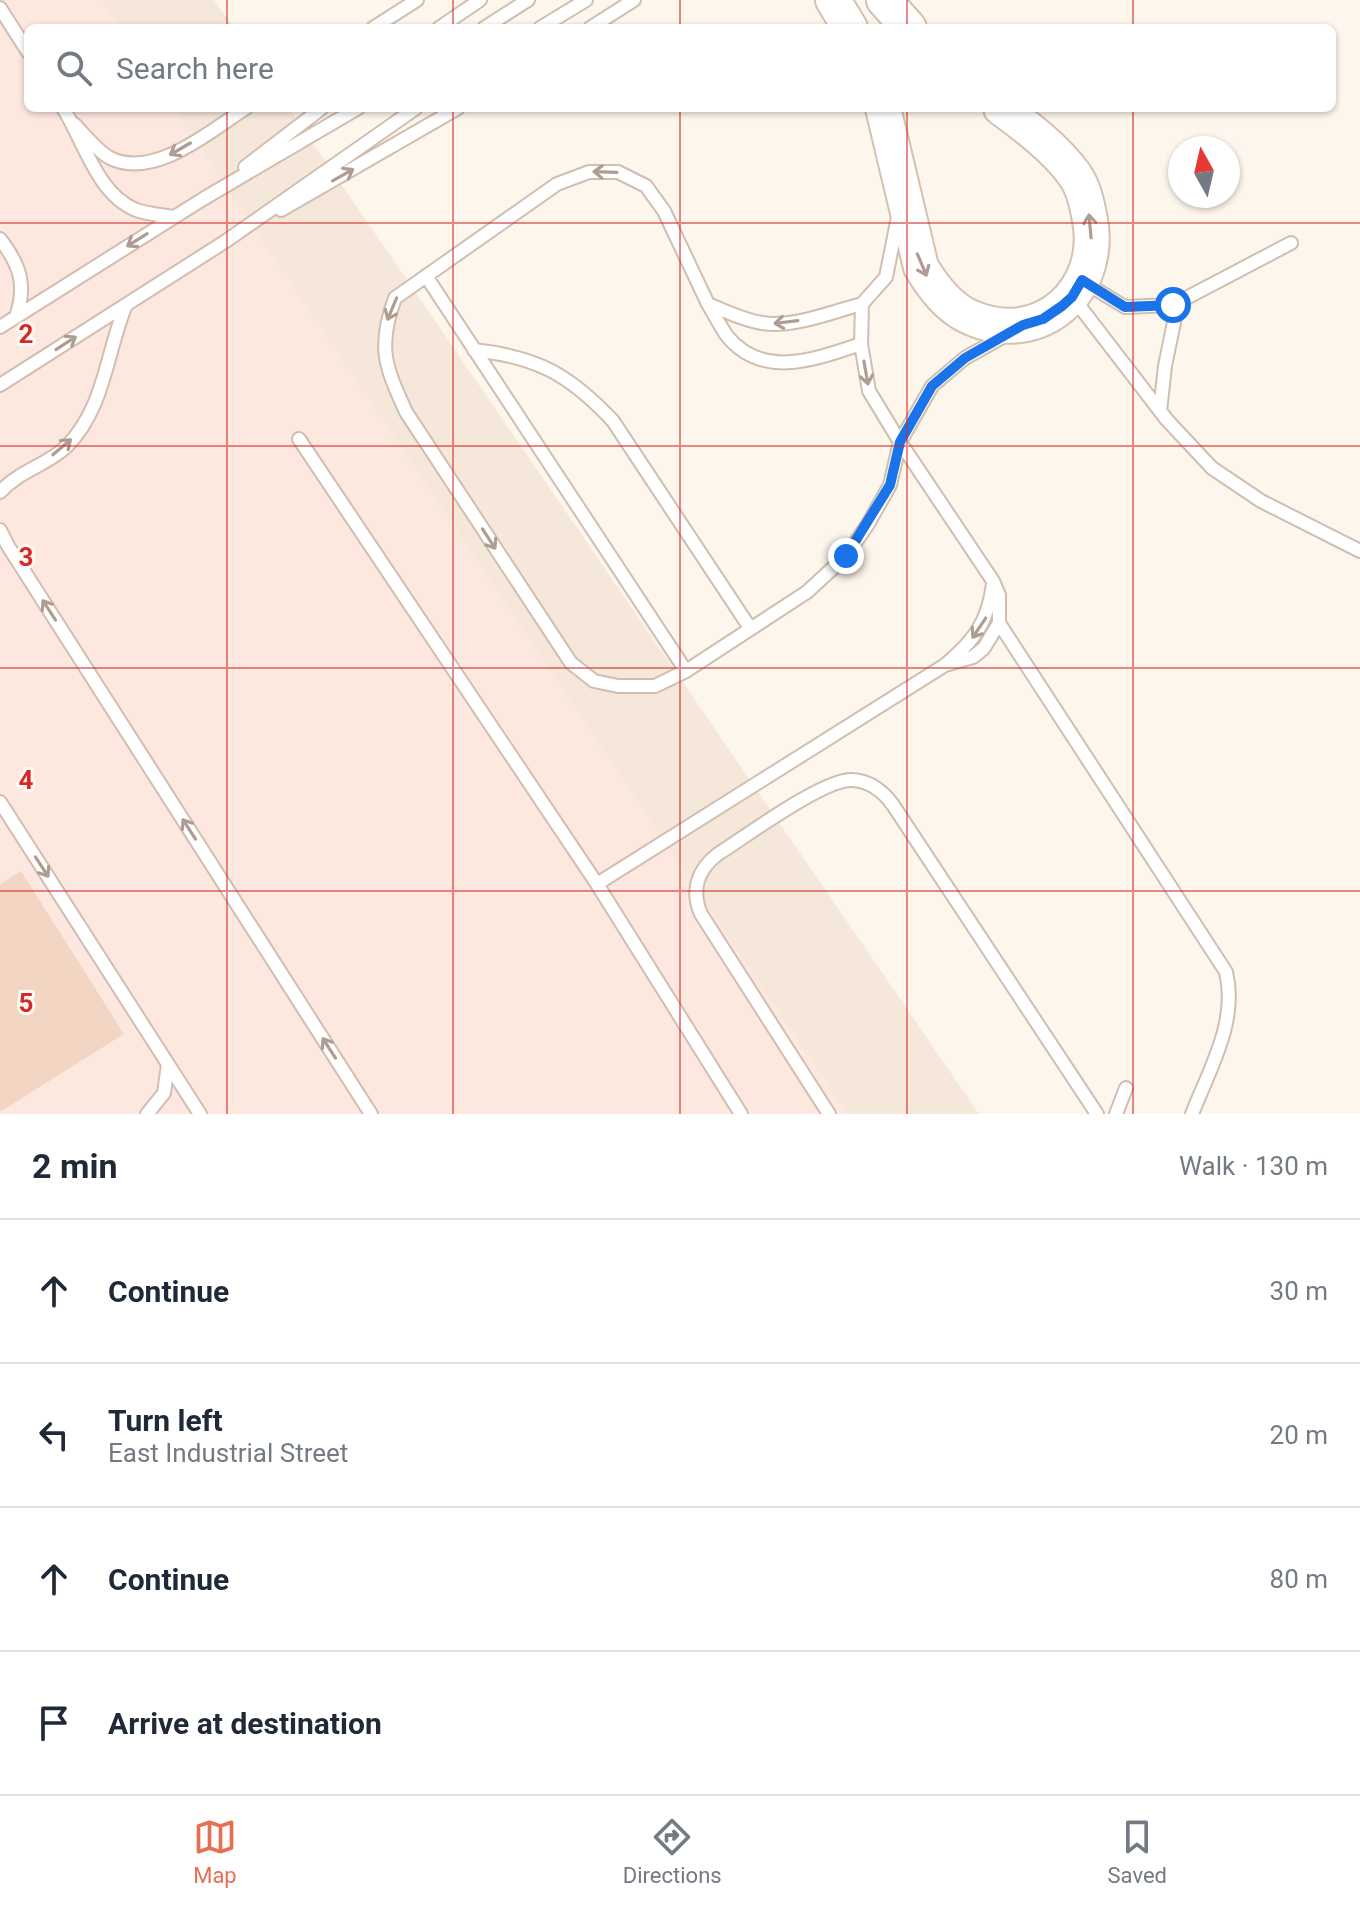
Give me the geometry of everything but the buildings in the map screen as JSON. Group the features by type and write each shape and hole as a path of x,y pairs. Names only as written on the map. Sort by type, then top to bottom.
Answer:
{"main road":[{"path":"833,0 848,24"},
{"path":"884,0 905,24"},
{"path":"884,112 921,267 934,288 955,309 971,318 993,324 1023,325 1043,319 1077,289 1090,265 1091,227 1086,198 1074,175 1037,135 1006,112"}],"lane":[{"path":"379,24 417,0"},
{"path":"445,24 480,0"},
{"path":"490,24 528,0"},
{"path":"547,24 586,0"},
{"path":"596,24 634,0"},
{"path":"0,8 24,46"},
{"path":"66,112 101,178 114,195 136,210 174,217"},
{"path":"74,124 108,157 129,165 152,163 175,153 240,112"},
{"path":"203,199 317,112"},
{"path":"0,327 203,199 351,112"},
{"path":"226,241 410,112"},
{"path":"0,385 226,241 451,112"},
{"path":"861,344 811,361 763,361 744,351 727,336 708,304 664,211 646,186 618,172 589,172 557,184 395,298 386,323 383,350 406,412 571,663 594,681 618,686 655,686 686,671 807,592 846,556 890,485 900,442 932,386 965,358 1023,325"},
{"path":"708,304 765,324 788,323 862,304 886,277 902,194"},
{"path":"0,239 21,277 23,296 16,317"},
{"path":"1077,289 1125,307 1173,305 1291,243"},
{"path":"426,276 686,671"},
{"path":"1077,289 1160,411 1212,468 1238,488 1360,551"},
{"path":"1160,411 1165,366 1178,303"},
{"path":"0,492 12,479 65,448 83,426 102,389 114,334 126,304"},
{"path":"862,304 861,344 869,391 993,581 1001,609 999,623 984,648 973,657 945,665"},
{"path":"474,350 515,355 543,366 569,380 592,399 613,421 750,628"},
{"path":"299,439 597,884 741,1114"},
{"path":"0,530 371,1114"},
{"path":"597,884 945,665 969,643 988,615 993,581"},
{"path":"999,623 1226,972 1230,988 1230,1013 1192,1114"},
{"path":"829,1114 701,914 697,906 696,886 703,868 718,854 821,789 852,780 875,787 893,805 1097,1114"},
{"path":"0,802 200,1114"},
{"path":"147,1114 164,1093 168,1064"},
{"path":"1116,1114 1126,1088"}],"shaded area":[{"path":"0,0 214,0 231,24 24,24 24,112 292,112 979,1114 0,1114"},
{"path":"0,0 101,0 117,24 24,24 24,112 177,112 847,1114 0,1114"}],"route":[{"path":"846,556 890,485 900,442 932,386 965,358 1023,325 1043,319 1072,297 1082,280 1125,307 1173,305"}]}
